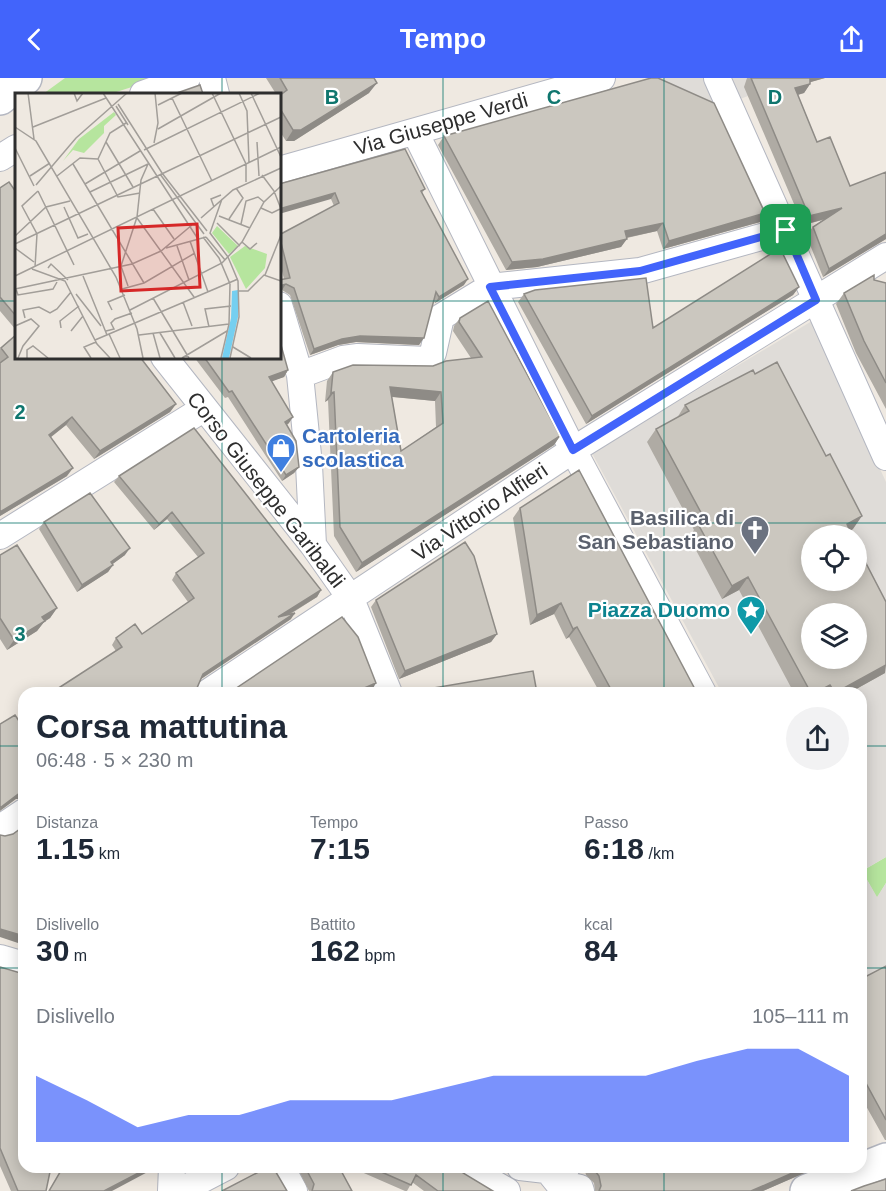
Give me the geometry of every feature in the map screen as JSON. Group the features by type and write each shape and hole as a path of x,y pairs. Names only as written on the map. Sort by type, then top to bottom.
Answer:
{"street":[{"path":"0,98 25,78"},
{"path":"146,93 187,78"},
{"path":"212,78 216,93"},
{"name":"Via Giuseppe Verdi","path":"280,170 602,78"},
{"path":"717,78 886,457"},
{"path":"414,132 573,450 700,687"},
{"path":"300,375 344,358 428,360 433,353 441,317 490,287 640,271 786,230"},
{"name":"Via Vittorio Alfieri","path":"216,687 573,450 886,256"},
{"path":"280,309 300,375 313,545"},
{"name":"Corso Giuseppe Garibaldi","path":"165,358 313,545 351,599 387,687"},
{"path":"0,536 203,409"},
{"path":"0,828 18,816"},
{"path":"0,958 18,963"},
{"path":"171,1191 172,1173"},
{"path":"180,1191 214,1173"},
{"path":"284,1173 294,1191"},
{"path":"476,1173 507,1191"},
{"path":"807,1191 851,1173"}],"green space":[{"path":"65,78 160,78 113,93 44,93"},
{"path":"886,857 886,883 877,898 867,880 867,868"}],"shaded area":[{"path":"649,78 755,78 748,96 708,111 650,84"},
{"name":"Piazza Duomo","path":"812,321 886,482 886,857 867,868 867,687 719,687 592,453"},
{"name":"Piazza Duomo","path":"867,880 877,897 886,883 886,967 867,977"}],"building":[{"path":"280,78 374,78 377,83 301,130 293,130 280,109 280,95 287,90"},
{"path":"651,78 658,78 714,103 765,213 669,241 663,223 625,231 627,239 543,259 512,262 444,136"},
{"path":"751,78 810,78 810,84 795,88 817,142 830,137 850,186 886,172 886,234 829,269 813,227 842,208 809,216"},
{"path":"200,85 203,93 177,93"},
{"path":"405,149 425,189 421,191 468,279 439,297 436,292 424,338 360,336 342,339 314,349 294,288 286,284 280,286 280,280 290,278 280,234 339,203 335,193 280,209 280,184"},
{"path":"9,182 15,191 15,315 0,297 0,188"},
{"path":"780,248 799,287 592,416 524,294 535,290 646,278 653,328"},
{"path":"874,275 874,280 886,283 886,383 864,341 844,293"},
{"path":"488,301 560,436 362,563 340,527 334,392 331,393 333,372 353,365 433,366 446,361 482,357 459,322 460,318","holes":["390,387 441,392 443,423 401,451"]},
{"path":"15,336 15,358 141,358 176,404 100,451 72,417 49,435 73,468 0,512 0,363 8,357 1,348"},
{"path":"280,342 288,370 269,377 293,417 285,422 296,441 299,467 286,475 232,391 229,392 205,358 280,358"},
{"name":"Basilica di San Sebastiano","path":"777,362 826,456 830,454 862,516 847,525 801,525 801,591 867,591 867,565 886,602 886,665 846,687 831,687 830,685 808,687 748,577 732,586 698,524 705,520 656,429 689,411 685,405 753,370 755,374"},
{"path":"194,428 321,590 278,617 295,613 203,674 197,687 60,687 122,647 116,638 135,624 142,634 194,598 176,573 204,553 172,512 159,524 119,476"},
{"path":"579,470 694,687 610,687 577,627 573,629 561,603 537,615 520,508"},
{"path":"90,493 130,548 111,562 113,565 82,585 44,522"},
{"path":"465,542 474,556 497,634 405,671 376,600"},
{"path":"17,545 57,608 42,617 45,621 14,640 0,618 0,555"},
{"path":"342,617 358,637 376,683 367,687 238,687"},
{"path":"533,671 536,687 439,687"},
{"path":"15,715 18,720 18,794 0,808 0,724"},
{"path":"18,830 18,934 0,929 0,835 13,834"},
{"path":"886,966 886,1120 867,1085 867,976"},
{"path":"0,967 18,972 18,1173 50,1173 46,1191 18,1191 0,1148"},
{"path":"60,1173 138,1173 104,1191 49,1191"},
{"path":"256,1173 276,1173 287,1191 222,1191"},
{"path":"308,1173 342,1173 352,1191 312,1191 314,1184"},
{"path":"384,1173 463,1173 493,1191 438,1191 416,1175 411,1185"},
{"path":"597,1173 792,1173 751,1191 599,1191 601,1186"},
{"path":"886,1179 886,1191 851,1191 864,1186"}],"place":[{"name":"Cartoleria scolastica","path":"281,474"},
{"name":"Basilica di San Sebastiano","path":"755,556"},
{"name":"Piazza Duomo","path":"751,636"}],"route":[{"path":"786,230 816,300 573,450 490,287 640,271 743,244 786,230"}]}
